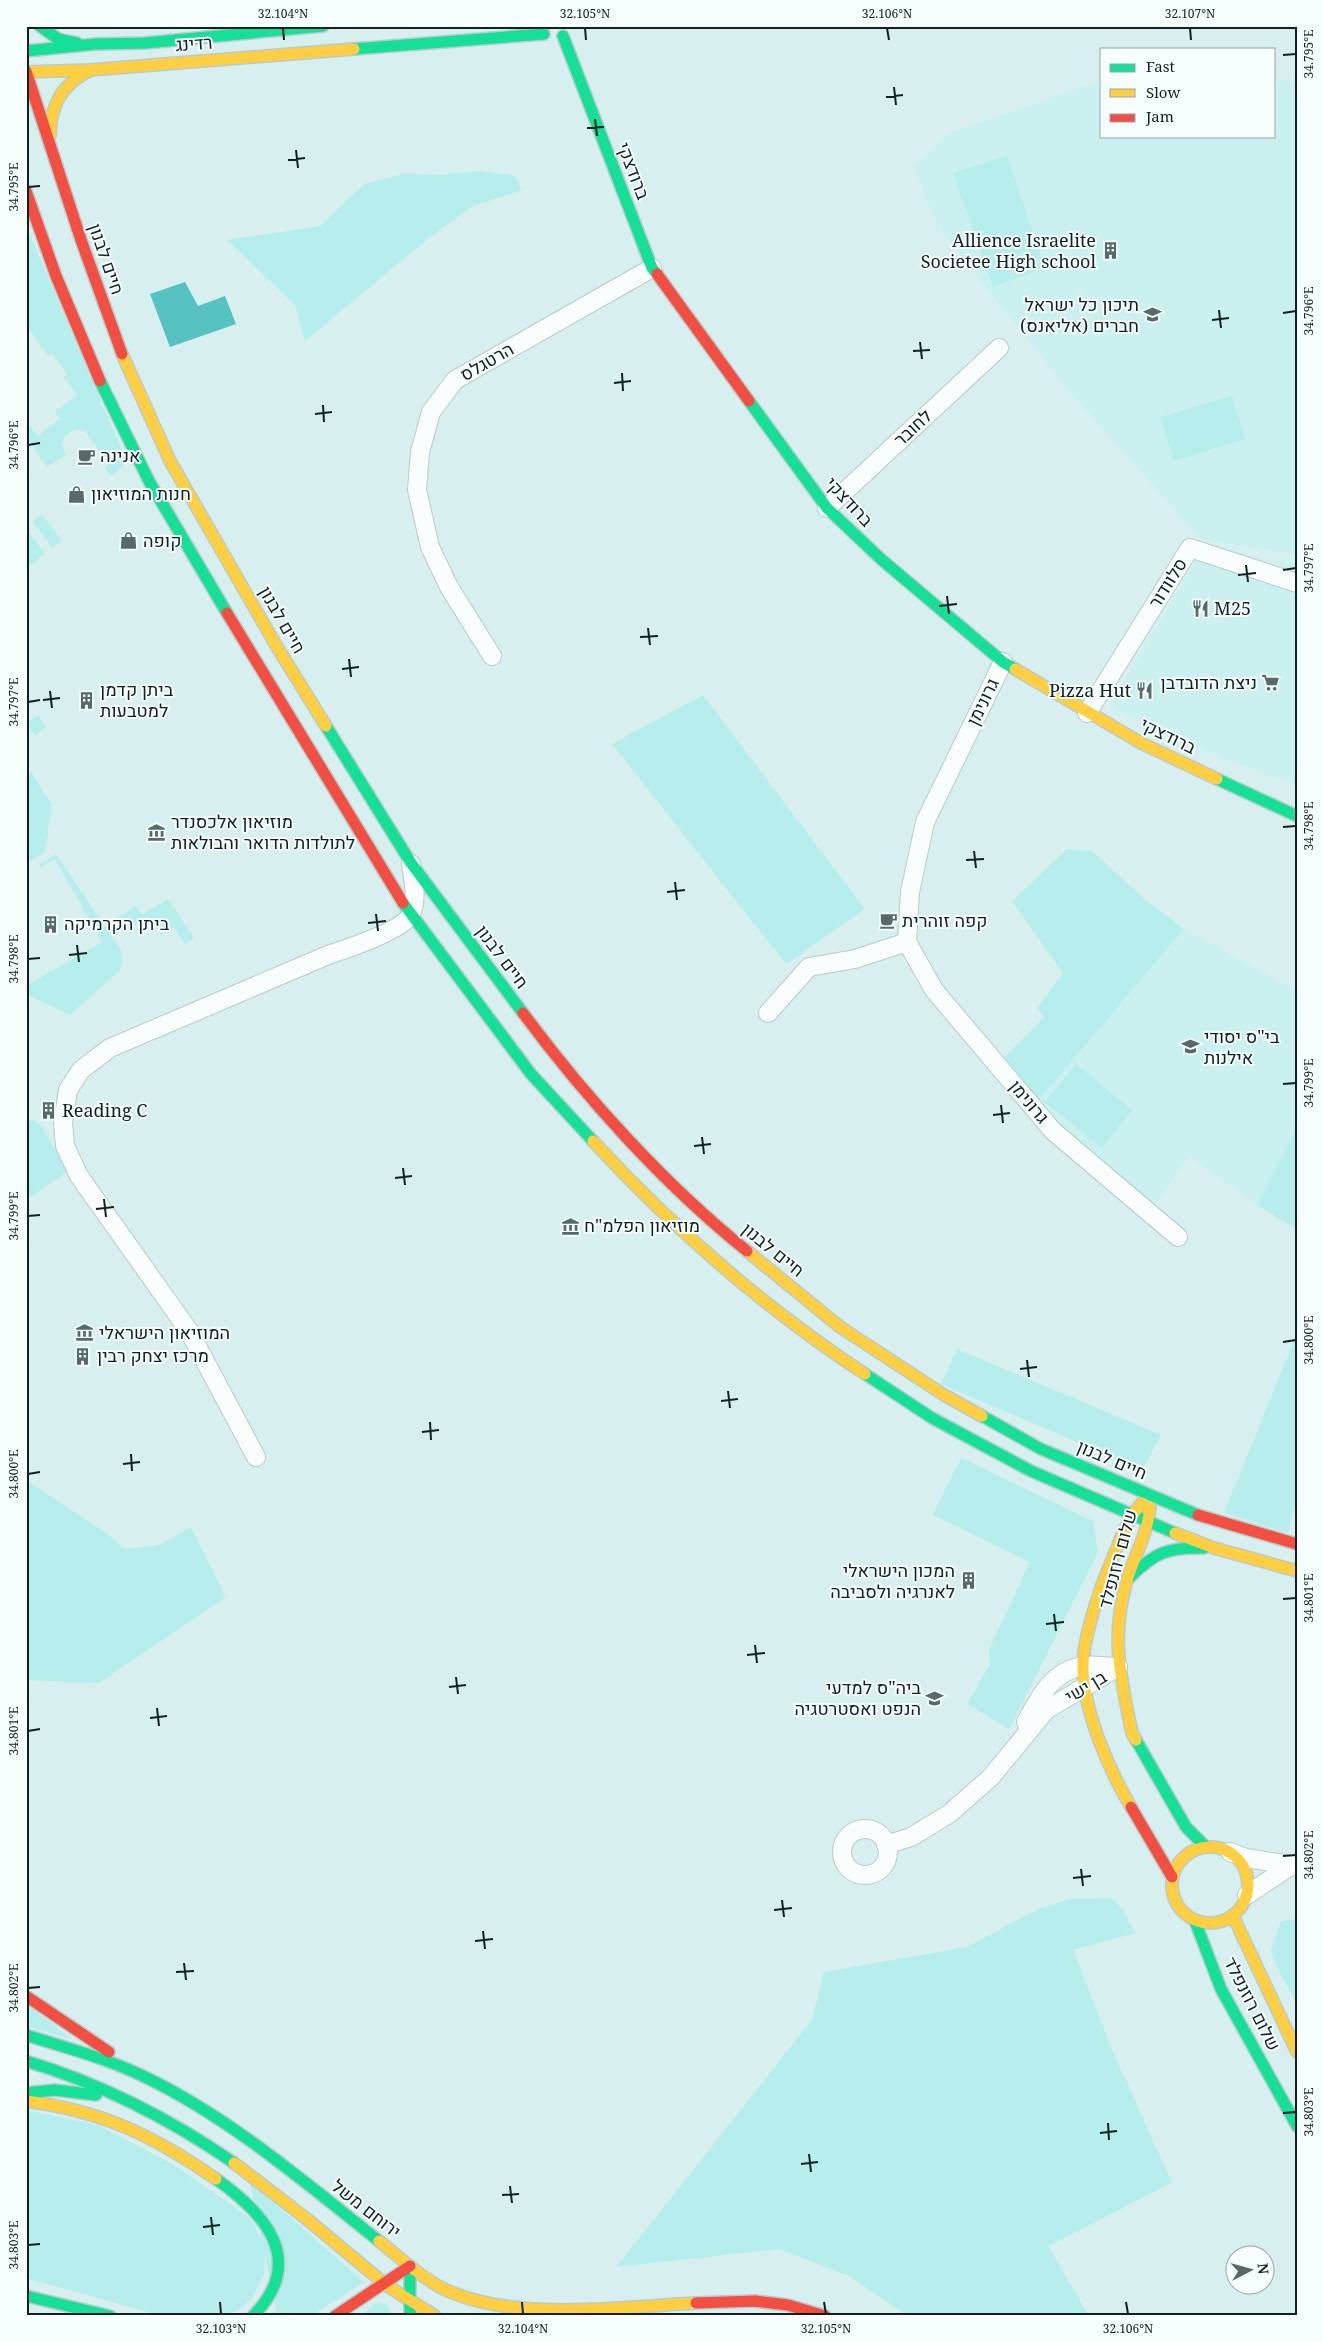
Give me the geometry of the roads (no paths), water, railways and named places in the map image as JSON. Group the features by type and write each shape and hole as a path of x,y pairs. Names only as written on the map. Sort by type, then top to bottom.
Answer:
{"main road":[{"path":"40,26 58,39 72,43 96,44"},
{"name":"רדינג","path":"26,51 96,44 145,43 323,26"},
{"path":"563,36 575,27"},
{"name":"רדינג","path":"26,72 90,70 540,30 557,38 563,36"},
{"name":"ברודצקי","path":"563,36 652,268 827,508 882,560 1003,662 1141,743 1297,816"},
{"path":"145,43 139,49 137,58 147,65"},
{"path":"50,147 50,119 58,94 73,78 90,70"},
{"name":"חיים לבנון","path":"26,72 120,351 170,461 277,648 411,863 558,1060 638,1149 724,1233 840,1327 944,1395 1041,1449 1211,1520 1297,1544"},
{"path":"26,191 48,256 82,340 134,456 171,521 410,916 531,1074 615,1165 705,1250 820,1344 932,1418 1031,1471 1148,1523 1214,1548 1297,1571"},
{"name":"שלום רוזנפלד","path":"1150,1495 1131,1515 1111,1559 1089,1626 1083,1666 1084,1688 1103,1753 1120,1789 1172,1877"},
{"name":"שלום רוזנפלד","path":"1150,1495 1148,1523 1128,1578 1118,1635 1118,1667 1132,1732 1186,1827 1206,1847"},
{"path":"1093,1497 1102,1513"},
{"path":"1109,1535 1111,1559"},
{"path":"1128,1578 1147,1559 1159,1551 1185,1547 1214,1548"},
{"path":"1206,1847 1219,1848 1230,1852 1239,1860 1245,1871 1248,1883 1247,1895 1242,1906 1232,1916 1221,1922 1207,1924 1195,1921 1183,1913 1175,1903 1171,1890 1172,1877 1176,1865 1184,1856 1195,1849 1206,1847"},
{"name":"שלום רוזנפלד","path":"1232,1916 1297,2052"},
{"name":"שלום רוזנפלד","path":"1195,1921 1221,1989 1297,2126"},
{"path":"26,1996 148,2078"},
{"name":"ירוחם משל","path":"26,2035 76,2049 148,2078 208,2113 267,2153 410,2266 442,2288 500,2306 538,2310 755,2300 788,2305 825,2316"},
{"path":"26,2061 49,2067 101,2087 153,2111 252,2173 385,2282 435,2316"},
{"path":"26,2093 55,2090 80,2092 153,2111"},
{"path":"26,2101 98,2115 138,2132 191,2163 260,2214 276,2242 278,2260 270,2297 253,2316"},
{"path":"335,2316 410,2266"},
{"path":"410,2266 410,2316"},
{"path":"26,2296 110,2316"},
{"name":"ירוחם משל","path":"655,2316 713,2303"},
{"path":"26,2305 60,2316"}],"street":[{"name":"הרטגלס","path":"492,656 449,587 430,546 417,490 420,452 431,412 455,380 652,268"},
{"name":"לחובר","path":"827,508 999,348"},
{"name":"סלוודור","path":"1087,713 1190,548 1297,583"},
{"name":"גרונימן","path":"1003,662 925,822 910,892 907,942 934,990 1053,1131 1178,1237"},
{"path":"256,1457 189,1331 79,1176 65,1146 63,1123 68,1090 82,1070 110,1048 328,955 365,942 394,928 410,916 415,895 411,863"},
{"path":"768,1013 809,967 855,959 907,942"},
{"name":"בן ישי","path":"1008,1756 1040,1696 1050,1683 1059,1676 1083,1666 1118,1667"},
{"name":"בן ישי","path":"886,1845 911,1837 949,1814 991,1777 1046,1710 1118,1667"},
{"path":"1230,1852 1246,1858 1294,1866"},
{"path":"1247,1895 1294,1866"}],"water":[{"path":"185,282 198,306 225,296 236,324 170,347 150,294"}],"place":[{"name":"Allience Israelite Societee High school","path":"1110,251"},
{"name":"תיכון כל ישראל חברים (אליאנס)","path":"1153,315"},
{"name":"אנינה","path":"86,456"},
{"name":"חנות המוזיאון","path":"77,494"},
{"name":"קופה","path":"129,541"},
{"name":"M25","path":"1200,609"},
{"name":"ניצת הדובדבן","path":"1271,683"},
{"name":"Pizza Hut","path":"1145,691"},
{"name":"ביתן קדמן למטבעות","path":"86,700"},
{"name":"מוזיאון אלכסנדר לתולדות הדואר והבולאות","path":"157,832"},
{"name":"קפה זוהרית","path":"888,921"},
{"name":"ביתן הקרמיקה","path":"50,924"},
{"name":"בי\"ס יסודי אילנות","path":"1190,1047"},
{"name":"Reading C","path":"48,1111"},
{"name":"מוזיאון הפלמ\"ח","path":"570,1226"},
{"name":"המוזיאון הישראלי","path":"85,1333"},
{"name":"מרכז יצחק רבין","path":"83,1356"},
{"name":"המכון הישראלי לאנרגיה ולסביבה","path":"969,1581"},
{"name":"ביה\"ס למדעי הנפט ואסטרטגיה","path":"935,1698"}]}
